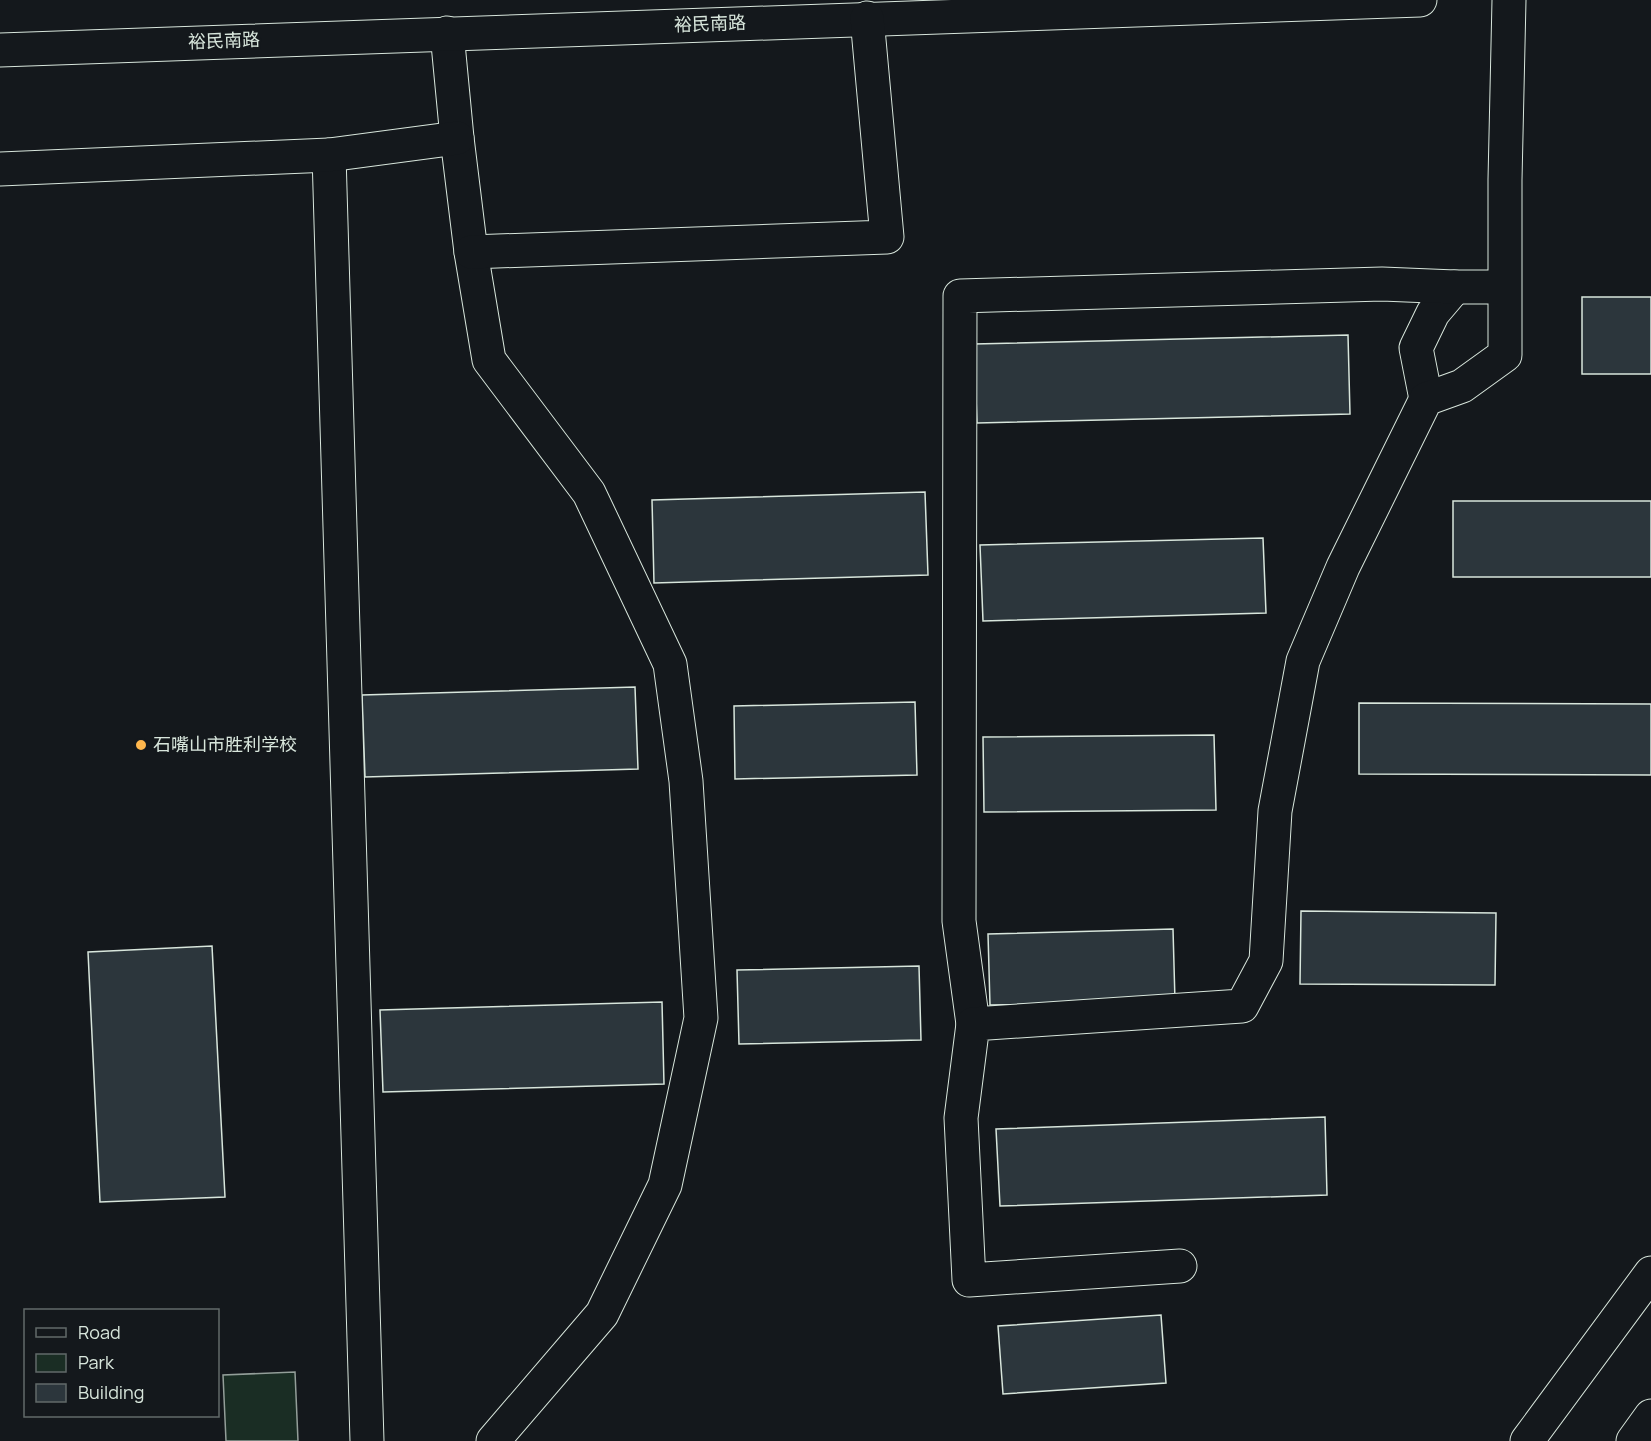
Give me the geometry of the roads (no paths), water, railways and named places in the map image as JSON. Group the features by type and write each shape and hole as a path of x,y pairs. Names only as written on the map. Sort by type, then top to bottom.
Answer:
{"street":[{"name":"裕民南路","path":"0,50 1420,0"},
{"path":"1426,399 1462,386 1505,355 1509,0"},
{"path":"471,252 887,237 867,18"},
{"path":"447,33 471,252 489,360 589,493 670,664 686,782 701,1018 664,1185 608,1303 602,1314 493,1441"},
{"path":"0,169 329,155 457,138"},
{"path":"329,155 367,1441"},
{"path":"1180,1266 969,1280 962,1118 973,1024 959,921 960,296 1382,284 1504,287"},
{"path":"973,1024 1242,1005 1266,961 1275,811 1303,661 1343,567 1426,399 1416,348 1433,313 1455,287"},
{"path":"1527,1441 1651,1273"},
{"path":"1633,1441 1651,1416"}],"place":[{"name":"石嘴山市胜利学校","path":"141,745"}]}
